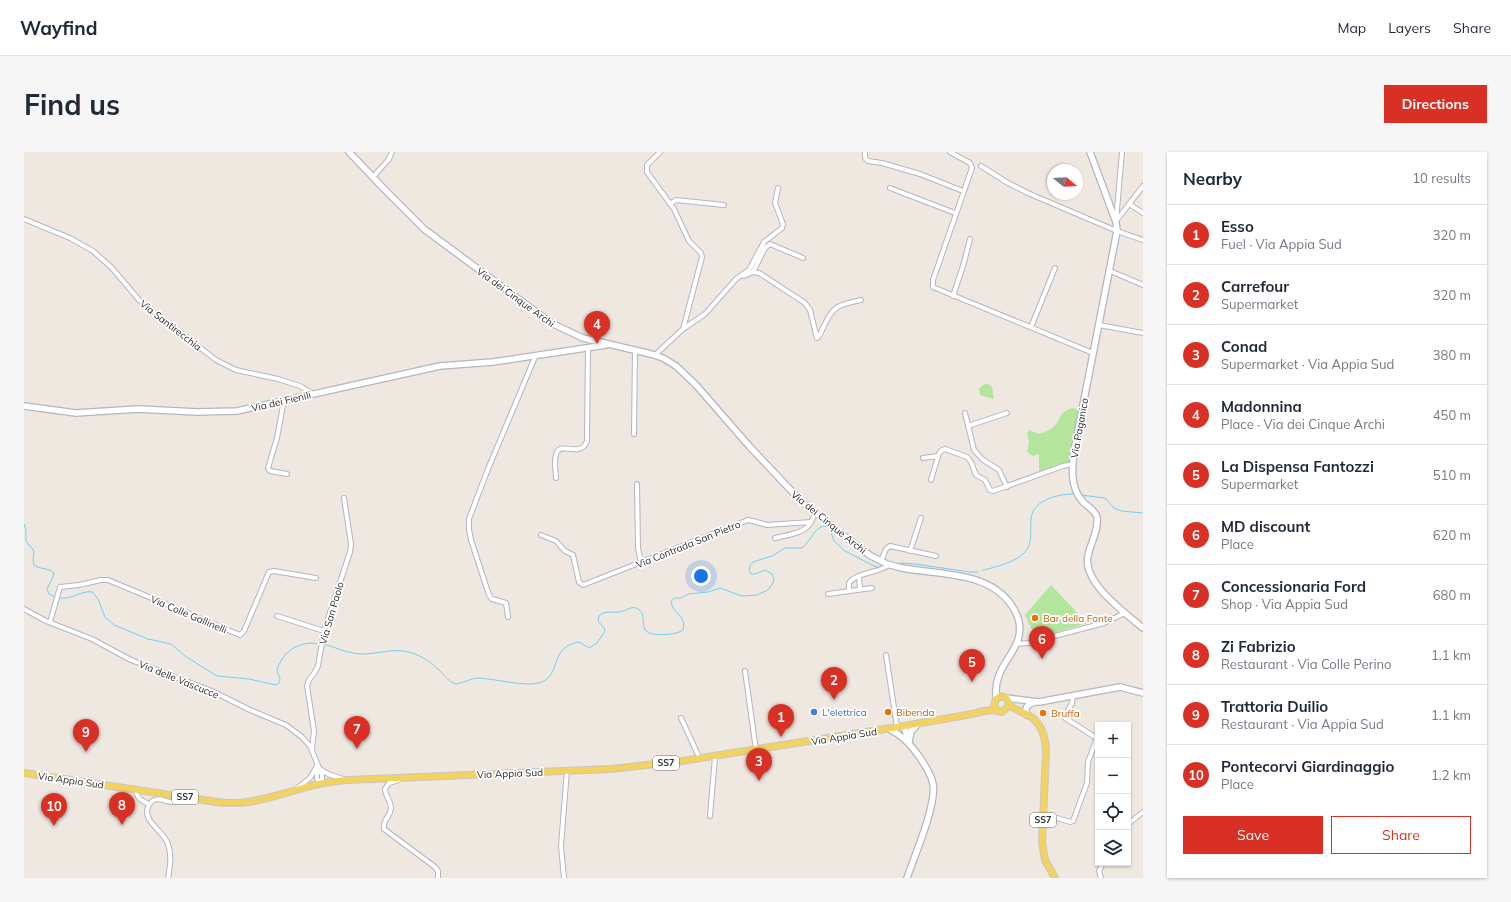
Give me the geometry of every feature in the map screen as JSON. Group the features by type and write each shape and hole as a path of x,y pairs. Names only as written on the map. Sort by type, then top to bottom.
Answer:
{"main road":[{"name":"Via dei Cinque Archi","path":"349,152 427,231 549,322 580,337 654,355 674,364 692,380 798,499 851,541 889,565 964,577 982,582 994,588 1006,598 1018,616 1020,630 1016,644 1002,666 996,682"},
{"name":"Via Paganico","path":"1090,152 1116,221 1117,231 1075,446 1073,464 1075,488 1082,501 1094,511 1097,519 1095,533 1088,557 1088,570 1094,581 1102,590 1125,613 1143,628"},
{"name":"Via dei Fienili","path":"24,406 76,414 135,409 198,412 239,411 444,366 535,357 611,344"},
{"path":"996,682 999,691 1009,705"},
{"path":"996,682 995,701 997,710"},
{"path":"1027,715 1026,709 1028,705 1035,702 1120,687 1143,693"},
{"path":"995,701 1004,697 1035,702"},
{"path":"1004,711 1009,705 1020,699"},
{"name":"SS7","path":"984,711 995,701"},
{"name":"SS7","path":"1009,705 1033,718 1041,726 1045,739 1046,753 1042,845 1046,862 1055,878"},
{"name":"Via Appia Sud","path":"24,773 224,803 243,803 267,799 294,790 345,780 614,768 700,759 997,710"},
{"name":"SS7","path":"997,710 1020,712"},
{"path":"909,742 912,731 918,724"},
{"path":"901,727 930,774 934,794 907,878"},
{"path":"889,729 900,734 909,742"}],"street":[{"path":"373,177 389,159 392,152"},
{"path":"660,152 648,164 646,169 676,212 690,243 702,256 683,329"},
{"path":"864,152 865,159 868,161 882,163 920,174 963,191"},
{"path":"950,152 971,165 971,169 932,283 935,288 1093,353"},
{"name":"Via Paganico","path":"1116,221 1122,152"},
{"path":"982,166 1024,191 1117,231 1143,240"},
{"path":"1116,221 1143,186"},
{"path":"654,355 683,329 708,312 738,276 750,269 765,241 782,228 783,224 775,203 778,188"},
{"path":"890,188 955,213"},
{"path":"670,204 676,200 724,205"},
{"path":"1130,204 1143,213"},
{"name":"Via Santirecchia","path":"24,220 76,241 96,254 116,272 140,301 216,360 234,369 278,379 300,386 313,394"},
{"path":"953,296 970,240"},
{"path":"753,272 765,248 770,244 803,258"},
{"path":"1031,327 1054,268"},
{"path":"733,282 753,272 759,273 805,303 810,310 817,338 833,309 861,300"},
{"path":"1110,272 1143,285"},
{"path":"1099,326 1143,333"},
{"path":"556,478 557,452 560,449 580,449 584,446 587,440 588,348"},
{"path":"634,434 635,350"},
{"path":"508,617 506,603 492,599 489,595 471,540 469,523 471,513 488,469 535,357"},
{"path":"284,400 277,438 268,468 270,471 287,474"},
{"path":"965,413 975,452 982,459 998,469 1007,487"},
{"path":"968,426 1006,413"},
{"path":"931,480 938,456 941,450 944,449 964,455 971,461 976,475 985,480 991,491 996,491 1073,464"},
{"path":"923,458 938,456"},
{"path":"636,484 638,548 641,562"},
{"name":"Via San Paolo","path":"312,749 314,731 307,687 309,680 317,668 324,631 350,552 351,544 344,498"},
{"path":"775,538 805,529 816,513"},
{"path":"910,551 921,518"},
{"name":"Via Contrada San Pietro","path":"541,535 556,541 567,553 573,556 579,582 581,585 585,585 748,520 767,525 811,522"},
{"path":"881,561 888,546 936,556"},
{"path":"849,591 850,581 859,576 883,569 889,565"},
{"name":"Via Colle Gallinelli","path":"50,622 60,588 63,586 79,585 98,580 107,580 240,634 243,632 269,572 274,571 316,578"},
{"path":"859,576 860,589"},
{"path":"828,594 872,588"},
{"name":"Via delle Vascucce","path":"24,609 134,661 212,691 248,710 283,723 304,738 312,749 317,766 322,775 322,784"},
{"path":"1016,644 1027,643 1100,624 1125,613"},
{"path":"277,616 324,631"},
{"path":"886,655 901,727"},
{"path":"745,671 756,750"},
{"path":"1073,696 1072,704 1064,718 1095,737"},
{"path":"681,718 700,759"},
{"path":"1054,817 1070,822 1073,820 1087,783 1088,762 1095,743"},
{"path":"710,816 714,757"},
{"path":"294,790 310,778 317,766 326,773 345,780"},
{"path":"564,878 561,848 567,770"},
{"path":"411,777 392,782 385,788 385,793 391,807 390,812 384,822 383,828 389,834 435,866 438,871 438,878"},
{"path":"136,789 139,798 149,804"},
{"path":"168,878 170,857 168,844 163,834 149,820 147,813 149,804 153,800 158,799 175,802 181,797"},
{"path":"1131,822 1143,812"},
{"path":"1101,878 1099,872 1102,866"}],"green space":[{"path":"985,384 992,387 994,399 980,395 979,388"},
{"path":"1072,408 1079,410 1071,452 1071,462 1039,472 1039,454 1033,456 1027,452 1029,442 1027,434 1029,430 1039,434 1052,428 1064,412"},
{"path":"1051,585 1087,623 1036,638 1025,615"}],"waterway":[{"path":"983,570 1012,561 1025,552 1028,548 1031,537 1032,513 1041,503 1060,495 1074,494"},
{"path":"1081,495 1105,498 1114,508 1121,511 1143,513"},
{"path":"24,524 26,530 26,541 34,551 34,565 54,573 47,589 49,594 55,597"},
{"path":"324,644 358,654 406,651 419,656 430,663 449,680 456,684 477,678 521,684 538,683 549,677 564,649 579,642 589,648 597,643 605,631 598,621 599,616 603,613 619,612 636,608 642,613 644,627 649,633 664,635 680,632 683,630 684,625 683,621 672,606 671,602 674,598 681,598 688,594 708,592 720,588 742,596 757,595 768,590 773,583 774,579 772,574 765,570 751,574 749,570 753,562 772,556 785,548 802,548 814,533 823,526 829,527 834,541 845,551 878,567"},
{"path":"900,563 978,572"},
{"path":"58,598 69,598 84,592 92,592 98,599 105,617 114,625 148,639 171,644 185,656 217,676 249,679 276,685 280,680 277,672 278,666 286,654 294,648 304,644 321,644"}],"place":[{"name":"Madonnina","path":"597,344"},
{"name":"Bar della Fonte","path":"1035,618"},
{"name":"MD discount","path":"1042,659"},
{"name":"La Dispensa Fantozzi","path":"972,682"},
{"name":"Carrefour","path":"834,700"},
{"name":"L'elettrica","path":"814,712"},
{"name":"Bibenda","path":"888,712"},
{"name":"Bruffa","path":"1043,713"},
{"name":"Esso","path":"781,737"},
{"name":"Concessionaria Ford","path":"357,749"},
{"name":"Trattoria Duilio","path":"86,752"},
{"name":"Conad","path":"759,781"},
{"name":"Zi Fabrizio","path":"122,825"},
{"name":"Pontecorvi Giardinaggio","path":"54,826"}]}
